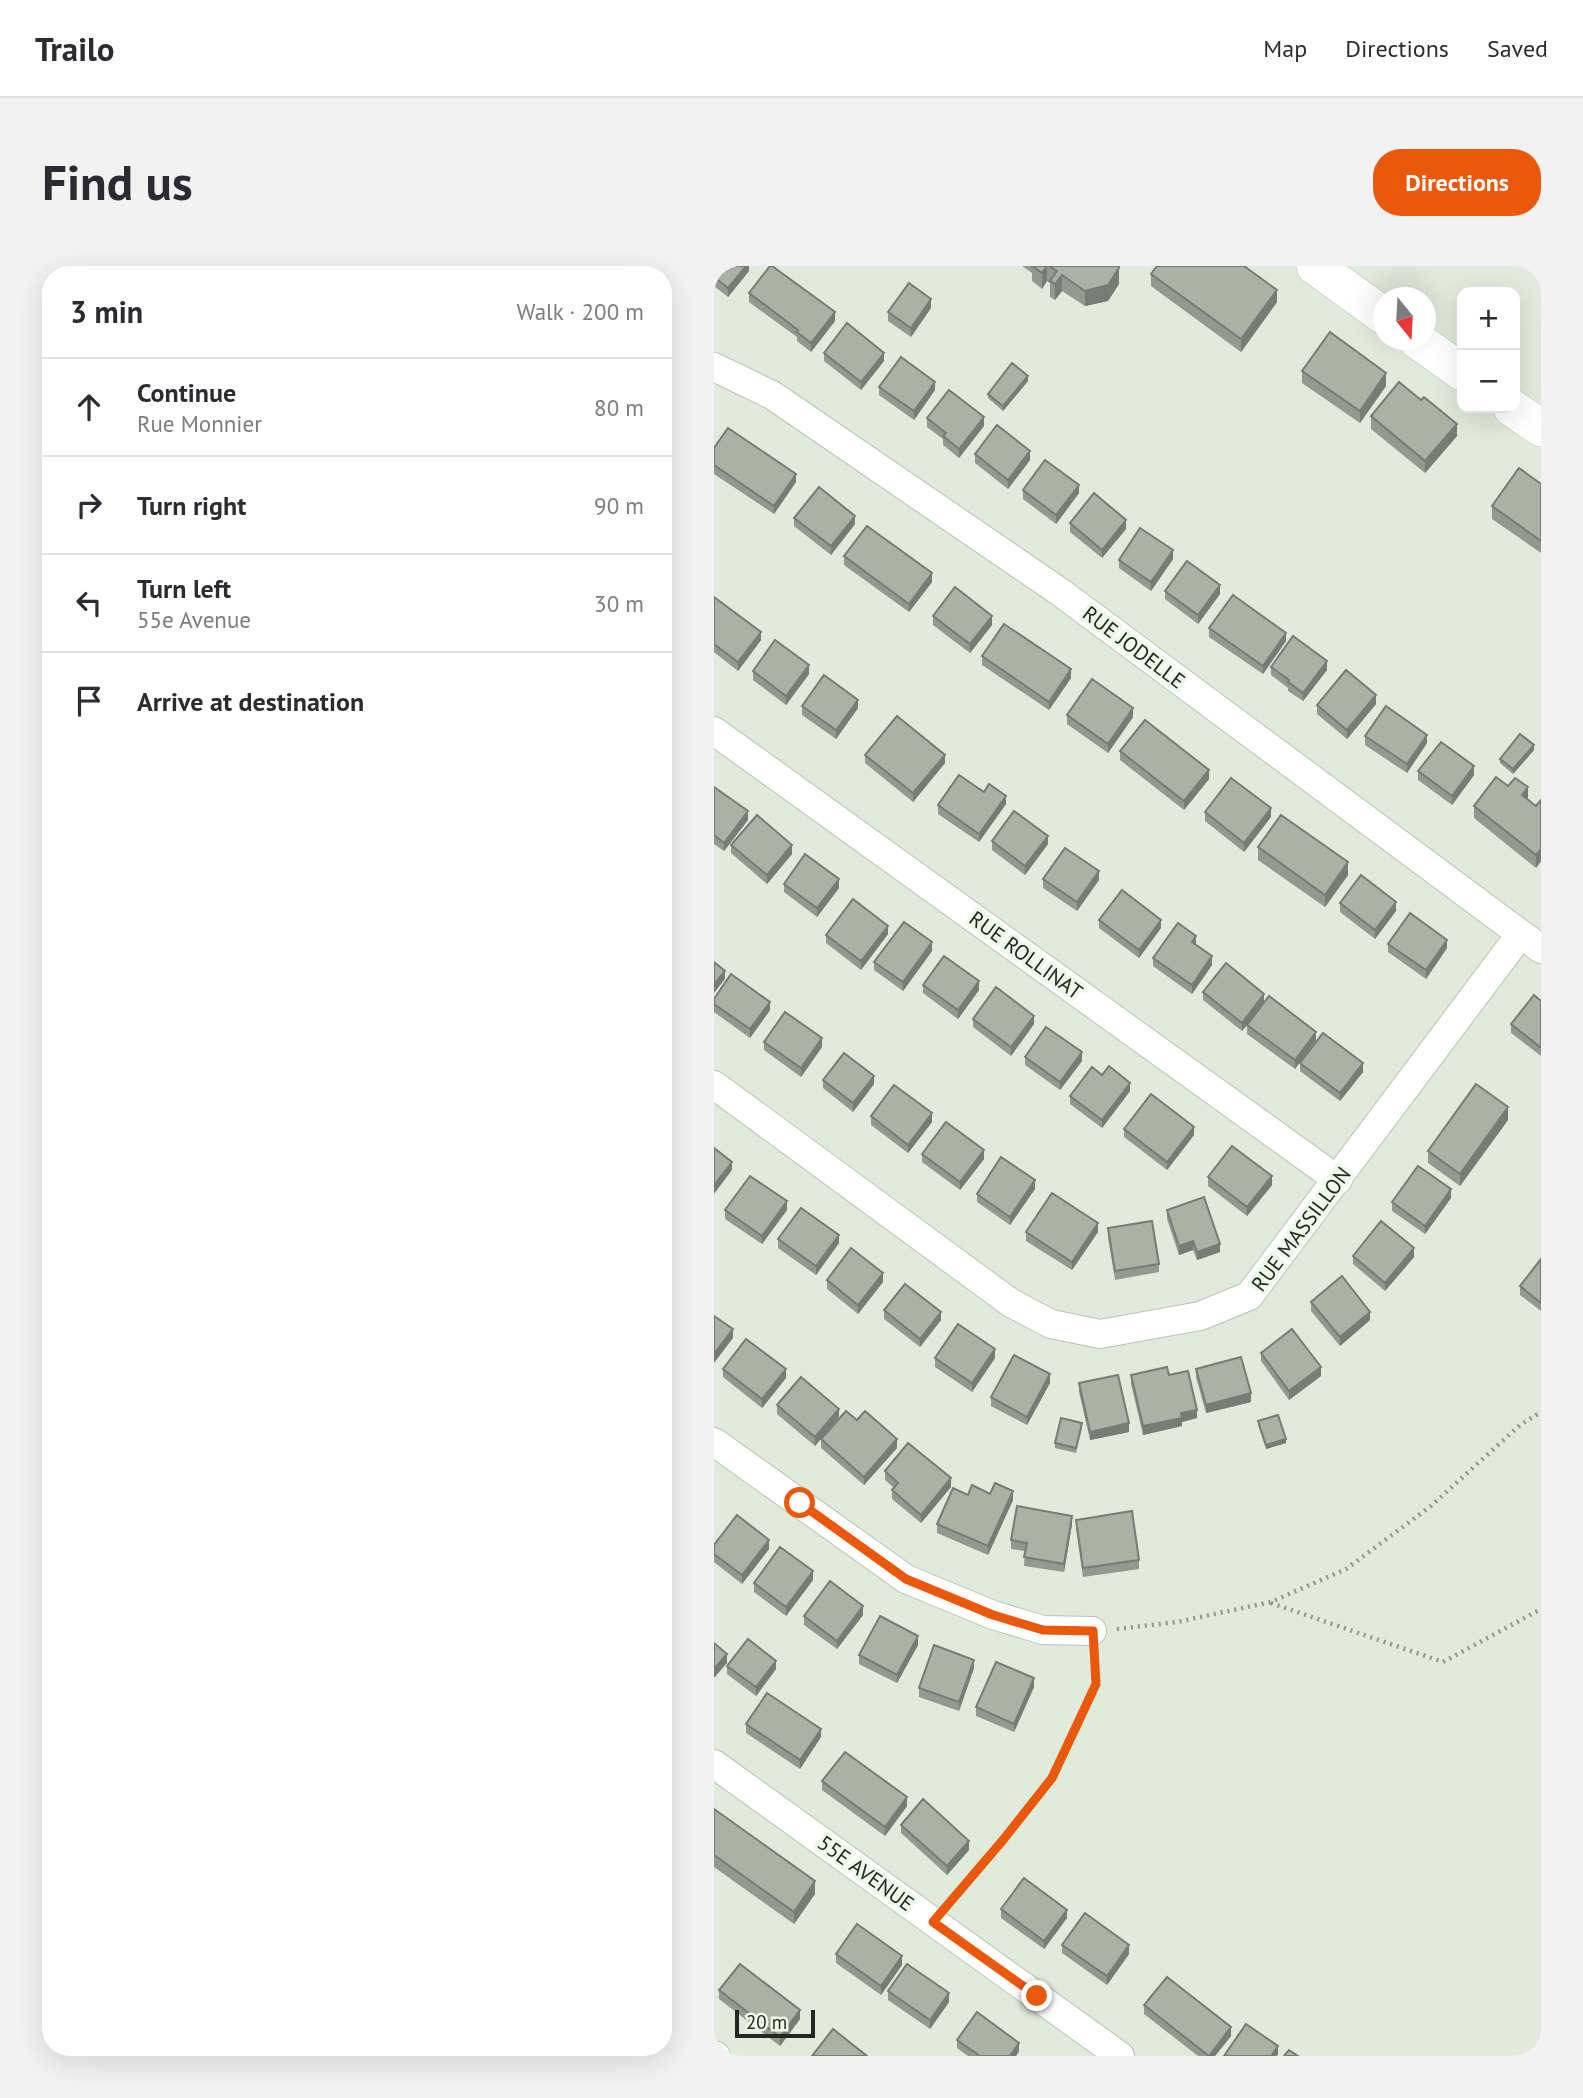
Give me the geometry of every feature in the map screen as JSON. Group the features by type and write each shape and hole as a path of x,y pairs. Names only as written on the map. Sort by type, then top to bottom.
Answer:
{"main road":[{"path":"1315,266 1373,308"},
{"path":"1431,350 1457,368"},
{"path":"1519,413 1541,428"}],"street":[{"name":"RUE JODELLE","path":"714,367 772,395 1060,592 1531,942"},
{"name":"RUE ROLLINAT","path":"714,731 1338,1180"},
{"name":"RUE MASSILLON","path":"714,1085 1011,1303 1051,1324 1100,1334 1200,1316 1249,1296 1338,1180 1531,942"},
{"path":"714,1442 906,1579 993,1615 1043,1630 1093,1631"},
{"name":"55E AVENUE","path":"714,1764 1121,2056"}],"path":[{"path":"933,1922 1052,1778 1096,1684 1093,1631 1177,1622 1271,1602 1346,1569 1431,1506 1520,1425 1541,1412"},
{"path":"1271,1602 1443,1662 1541,1609"}],"building":[{"path":"714,266 746,266 728,288 714,277"},
{"path":"770,266 835,312 811,343 749,293"},
{"path":"1032,266 1047,266 1042,273"},
{"path":"1049,266 1119,268 1108,285 1085,291 1062,275 1055,284 1050,281 1057,271"},
{"path":"1157,266 1244,266 1277,290 1241,339 1151,274"},
{"path":"909,283 931,299 911,328 888,312"},
{"path":"847,323 884,353 861,382 824,353"},
{"path":"1330,332 1386,373 1360,411 1302,371"},
{"path":"901,357 935,382 914,411 879,387"},
{"path":"1012,363 1028,376 1003,406 988,394"},
{"path":"1399,382 1421,400 1424,397 1457,424 1425,461 1371,416"},
{"path":"949,390 984,417 959,449 943,436 946,433 927,418"},
{"path":"997,425 1030,451 1008,480 975,454"},
{"path":"728,428 796,474 774,506 714,465 714,448"},
{"path":"1045,460 1079,485 1056,515 1023,490"},
{"path":"1519,468 1541,484 1541,541 1492,506"},
{"path":"819,487 855,516 831,546 794,518"},
{"path":"1094,493 1126,520 1102,550 1070,523"},
{"path":"867,526 932,573 909,604 844,556"},
{"path":"1140,528 1173,550 1151,582 1119,560"},
{"path":"1187,561 1220,585 1198,615 1165,591"},
{"path":"955,587 992,616 970,644 933,616"},
{"path":"1233,595 1286,633 1263,666 1209,628"},
{"path":"714,597 761,632 738,662 714,644"},
{"path":"1004,624 1071,669 1049,702 982,656"},
{"path":"1293,636 1327,661 1303,693 1271,667"},
{"path":"775,640 809,665 786,696 753,671"},
{"path":"1346,670 1376,695 1347,730 1317,705"},
{"path":"824,675 858,700 836,730 802,706"},
{"path":"1092,679 1133,708 1108,744 1067,715"},
{"path":"1386,706 1427,735 1407,764 1365,736"},
{"path":"897,716 945,755 913,793 865,755"},
{"path":"1145,720 1209,770 1184,801 1120,751"},
{"path":"1520,734 1534,745 1513,769 1500,759"},
{"path":"1441,742 1474,766 1452,796 1418,771"},
{"path":"959,775 984,792 989,784 1006,796 979,834 938,805"},
{"path":"1496,777 1508,786 1515,778 1528,787 1522,795 1536,806 1541,800 1541,849 1536,855 1474,806"},
{"path":"1231,778 1271,808 1244,843 1205,812"},
{"path":"714,787 748,811 724,843 714,835"},
{"path":"1014,811 1048,836 1025,866 992,841"},
{"path":"757,815 792,845 767,875 731,845"},
{"path":"1281,815 1348,862 1325,895 1258,847"},
{"path":"1065,848 1099,871 1077,902 1043,879"},
{"path":"805,854 839,879 817,908 784,884"},
{"path":"1361,875 1396,902 1375,930 1340,903"},
{"path":"1122,890 1161,920 1139,950 1099,920"},
{"path":"853,899 888,926 861,961 826,935"},
{"path":"1410,913 1447,940 1426,970 1388,944"},
{"path":"904,922 932,942 903,982 874,962"},
{"path":"1178,923 1196,936 1192,942 1212,956 1192,985 1153,958"},
{"path":"944,956 979,981 958,1010 923,985"},
{"path":"714,962 725,971 714,984"},
{"path":"1226,963 1264,994 1242,1023 1203,992"},
{"path":"731,974 770,1002 750,1029 714,1004 714,999"},
{"path":"996,987 1034,1016 1011,1047 973,1019"},
{"path":"1534,995 1541,1001 1541,1048 1511,1024"},
{"path":"1269,996 1316,1032 1295,1060 1247,1025"},
{"path":"785,1012 822,1038 801,1068 764,1042"},
{"path":"1046,1027 1082,1052 1060,1082 1025,1057"},
{"path":"1323,1033 1363,1063 1340,1093 1300,1063"},
{"path":"844,1053 874,1076 853,1103 823,1080"},
{"path":"1109,1066 1130,1083 1102,1120 1070,1096 1092,1067 1102,1075"},
{"path":"1476,1084 1508,1107 1460,1174 1428,1151"},
{"path":"894,1085 932,1113 908,1145 871,1116"},
{"path":"1151,1094 1194,1127 1167,1162 1124,1129"},
{"path":"946,1122 984,1150 960,1182 922,1154"},
{"path":"1232,1146 1272,1176 1247,1207 1208,1177"},
{"path":"714,1148 732,1162 714,1185"},
{"path":"1001,1157 1035,1180 1010,1217 977,1194"},
{"path":"1418,1166 1451,1189 1425,1226 1392,1202"},
{"path":"750,1176 787,1201 762,1236 725,1210"},
{"path":"1052,1193 1098,1223 1072,1262 1026,1232"},
{"path":"1204,1197 1220,1244 1197,1252 1193,1241 1179,1246 1167,1210"},
{"path":"801,1208 839,1235 816,1266 778,1239"},
{"path":"1152,1221 1159,1264 1115,1271 1108,1228"},
{"path":"1381,1221 1414,1248 1385,1283 1353,1256"},
{"path":"851,1248 883,1273 858,1305 827,1280"},
{"path":"1541,1259 1541,1303 1520,1286"},
{"path":"1342,1276 1370,1312 1340,1337 1311,1302"},
{"path":"905,1284 941,1312 920,1339 884,1310"},
{"path":"714,1316 733,1329 714,1354"},
{"path":"958,1324 995,1349 972,1383 935,1358"},
{"path":"1292,1329 1321,1367 1289,1391 1261,1353"},
{"path":"746,1339 786,1369 762,1399 723,1369"},
{"path":"1014,1355 1050,1374 1027,1417 991,1397"},
{"path":"1241,1357 1251,1393 1206,1405 1196,1369"},
{"path":"1167,1367 1169,1375 1188,1371 1197,1410 1181,1413 1182,1418 1143,1426 1131,1375"},
{"path":"1118,1375 1129,1423 1090,1432 1079,1383"},
{"path":"801,1377 839,1409 815,1437 777,1405"},
{"path":"846,1411 857,1420 865,1411 897,1439 864,1477 821,1439"},
{"path":"1278,1415 1286,1439 1266,1445 1258,1421"},
{"path":"1061,1418 1082,1423 1076,1448 1055,1443"},
{"path":"908,1443 951,1478 921,1515 892,1490 898,1483 885,1471"},
{"path":"995,1483 1013,1491 988,1546 937,1524 953,1488 968,1495 972,1485 990,1494"},
{"path":"1017,1506 1072,1516 1064,1564 1024,1557 1027,1543 1011,1540"},
{"path":"1132,1511 1139,1560 1083,1568 1076,1520"},
{"path":"737,1515 769,1540 742,1575 714,1554 714,1545"},
{"path":"780,1547 813,1571 786,1607 754,1583"},
{"path":"830,1581 863,1606 837,1641 804,1616"},
{"path":"880,1616 918,1636 897,1675 859,1655"},
{"path":"748,1639 776,1661 756,1687 727,1666"},
{"path":"714,1643 727,1654 714,1669"},
{"path":"934,1645 974,1660 959,1702 919,1688"},
{"path":"996,1662 1034,1678 1014,1724 976,1707"},
{"path":"767,1693 821,1729 800,1760 746,1724"},
{"path":"845,1752 907,1797 885,1827 822,1781"},
{"path":"923,1799 969,1841 947,1866 901,1825"},
{"path":"714,1809 815,1881 794,1912 714,1855"},
{"path":"1024,1878 1067,1910 1044,1941 1001,1909"},
{"path":"1085,1913 1129,1945 1107,1976 1062,1945"},
{"path":"857,1924 902,1956 881,1986 836,1954"},
{"path":"740,1964 800,2010 780,2037 719,1990"},
{"path":"907,1964 949,1993 930,2020 888,1991"},
{"path":"1167,1977 1231,2027 1209,2056 1144,2005"},
{"path":"977,2012 1019,2043 1010,2056 980,2056 957,2040"},
{"path":"1246,2024 1278,2046 1271,2056 1224,2056"},
{"path":"833,2029 867,2056 812,2056"},
{"path":"1289,2050 1298,2056 1284,2056"}],"route":[{"path":"800,1503 906,1579 993,1615 1043,1630 1093,1631 1096,1684 1052,1778 933,1922 1037,1996"}]}
